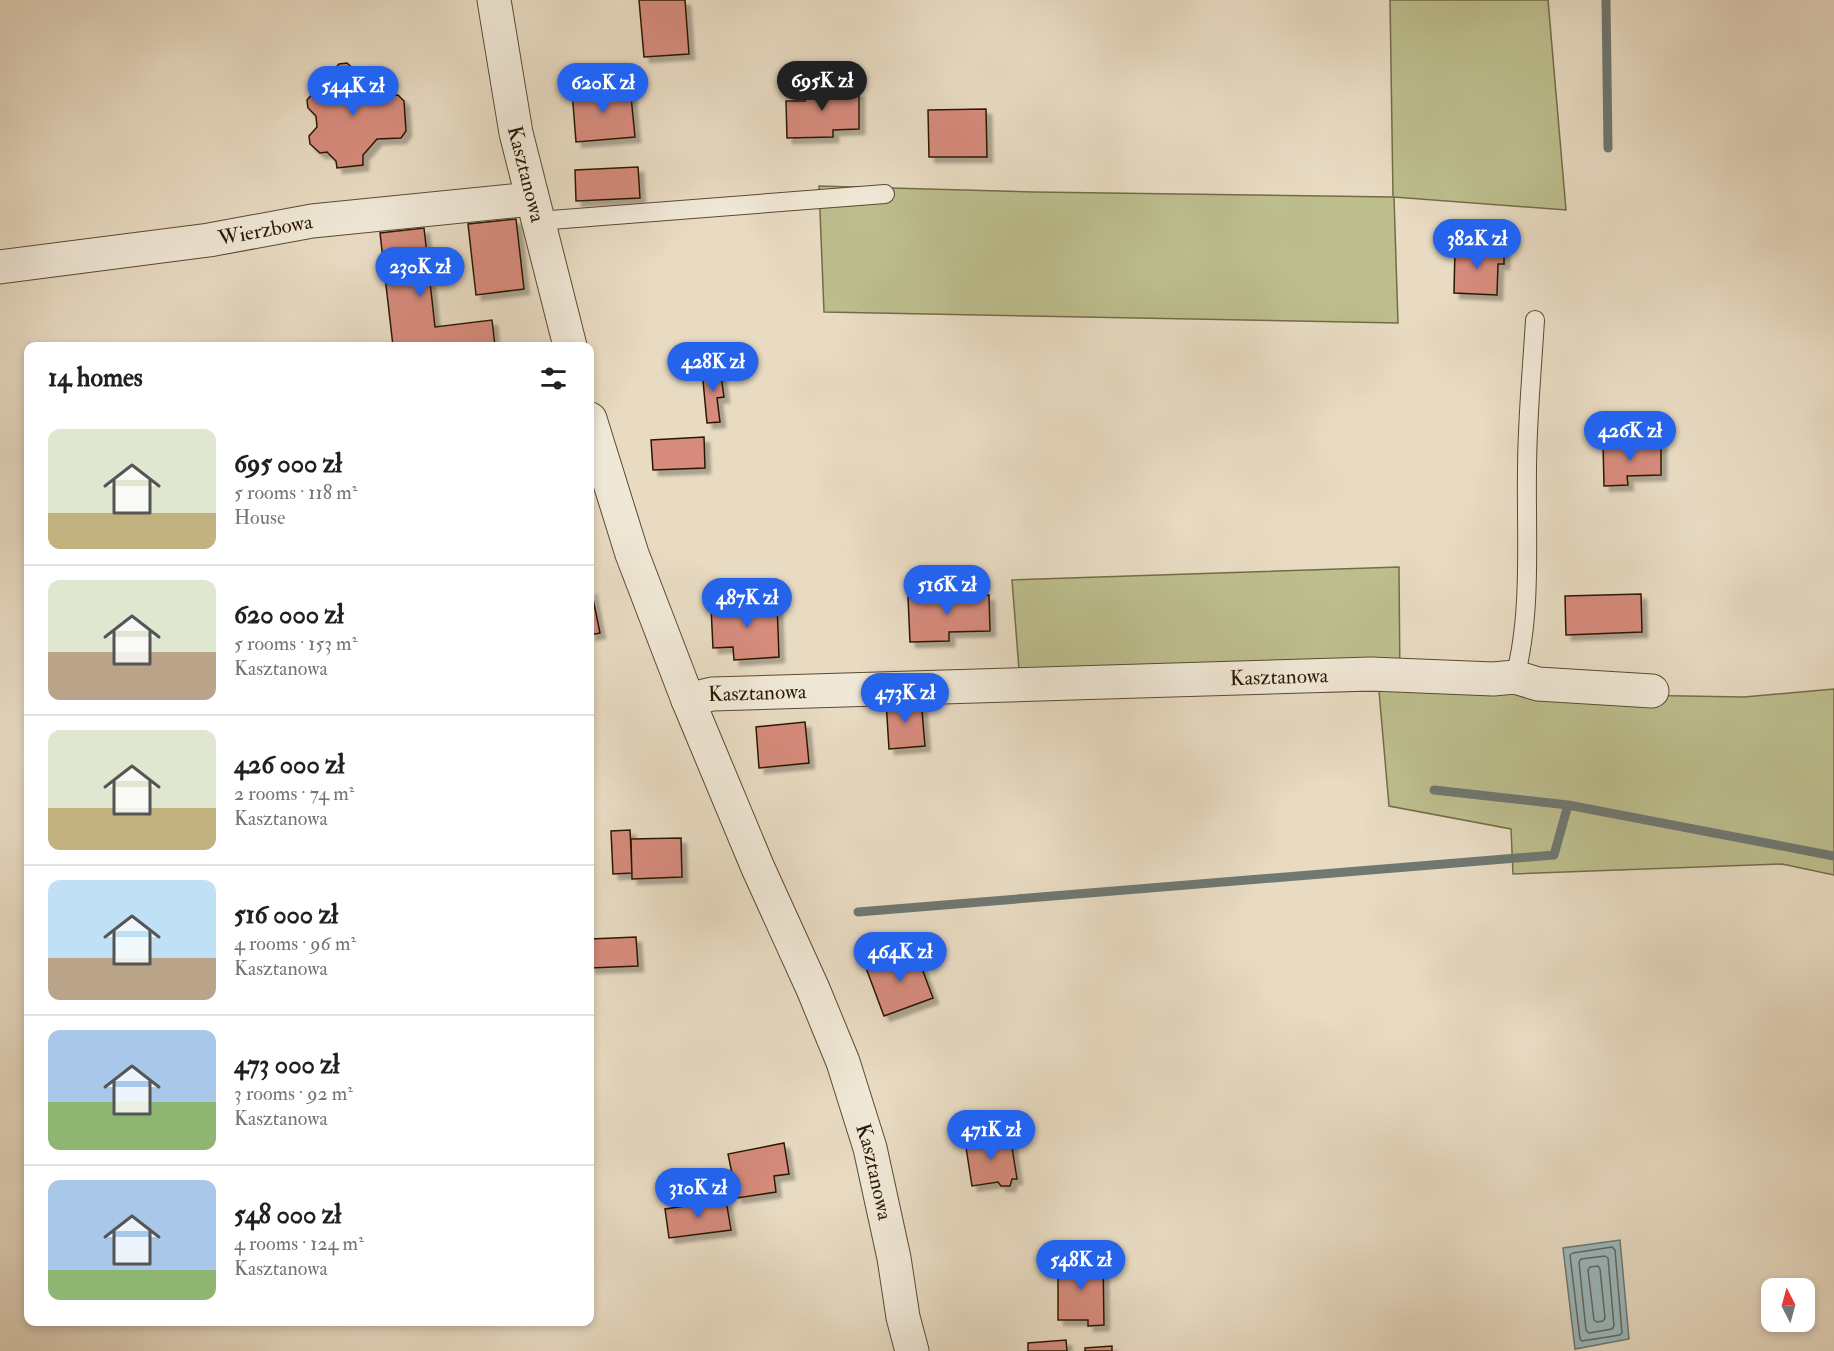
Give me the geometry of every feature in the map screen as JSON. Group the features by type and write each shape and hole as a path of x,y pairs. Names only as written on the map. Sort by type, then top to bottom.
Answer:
{"street":[{"name":"Kasztanowa","path":"494,0 514,122 569,342"},
{"name":"Wierzbowa","path":"0,267 209,240 312,221 535,210"},
{"name":"Kasztanowa","path":"594,432 632,554 687,700 843,1062 870,1148 894,1258 903,1317 912,1351"},
{"name":"Kasztanowa","path":"687,700 712,694 1371,674 1493,679 1515,677 1538,684 1652,691"}],"lane":[{"path":"535,210 885,194"},
{"path":"1515,677 1521,654 1526,589 1527,464 1535,320"}],"green space":[{"path":"1390,0 1548,0 1566,210 1394,197 1398,323 824,312 819,186 1034,192 1393,197"},
{"path":"1399,567 1400,691 1744,697 1834,689 1834,875 1782,864 1513,874 1511,829 1389,806 1379,691 1021,695 1012,580"}],"water":[{"path":"1620,1240 1629,1339 1575,1349 1563,1248"}],"building":[{"path":"639,0 685,0 689,54 644,57"},
{"path":"347,63 358,73 358,79 375,94 375,97 398,95 404,101 406,131 401,138 377,139 363,155 363,165 337,168 336,161 327,152 320,153 310,144 309,136 317,127 316,116 308,108 307,100 339,64"},
{"path":"804,84 834,84 834,92 859,92 859,129 833,130 833,137 787,138 786,101 805,101"},
{"path":"630,86 635,137 576,142 572,91"},
{"path":"986,109 987,157 929,157 928,110"},
{"path":"638,167 640,198 576,201 575,170"},
{"path":"516,219 524,289 476,295 468,224"},
{"path":"424,228 435,327 492,320 495,342 393,342 380,233"},
{"path":"1455,247 1504,249 1504,264 1498,264 1497,295 1454,293"},
{"path":"720,368 724,397 717,398 720,422 707,423 702,370"},
{"path":"704,437 705,468 653,470 651,440"},
{"path":"1661,443 1661,475 1627,476 1628,485 1604,486 1603,444"},
{"path":"741,593 750,593 753,596 753,605 777,603 779,657 734,660 733,647 713,648 711,607 739,606 738,597"},
{"path":"1641,594 1642,632 1566,635 1565,596"},
{"path":"989,595 990,631 949,632 949,641 910,642 908,597"},
{"path":"594,604 600,633 594,634"},
{"path":"921,699 925,746 889,749 886,701"},
{"path":"805,722 809,763 759,768 756,727"},
{"path":"630,830 632,873 613,874 611,831"},
{"path":"681,838 682,877 632,879 631,839"},
{"path":"636,937 638,966 594,968 594,939"},
{"path":"915,950 933,998 884,1016 866,968"},
{"path":"1007,1120 1010,1135 965,1141 963,1126"},
{"path":"1010,1135 1017,1179 1012,1179 1010,1186 1001,1186 998,1182 972,1186 965,1141"},
{"path":"784,1143 789,1174 774,1176 776,1192 737,1198 728,1154"},
{"path":"726,1200 731,1230 669,1238 665,1209"},
{"path":"1103,1259 1104,1325 1088,1326 1088,1320 1058,1320 1058,1260"},
{"path":"1066,1340 1067,1351 1028,1351 1028,1343"},
{"path":"1112,1346 1112,1351 1085,1351 1085,1348"}],"waterway":[{"path":"1606,0 1608,148"},
{"path":"1434,790 1568,805 1834,856"},
{"path":"858,912 1554,855 1568,805"}]}
